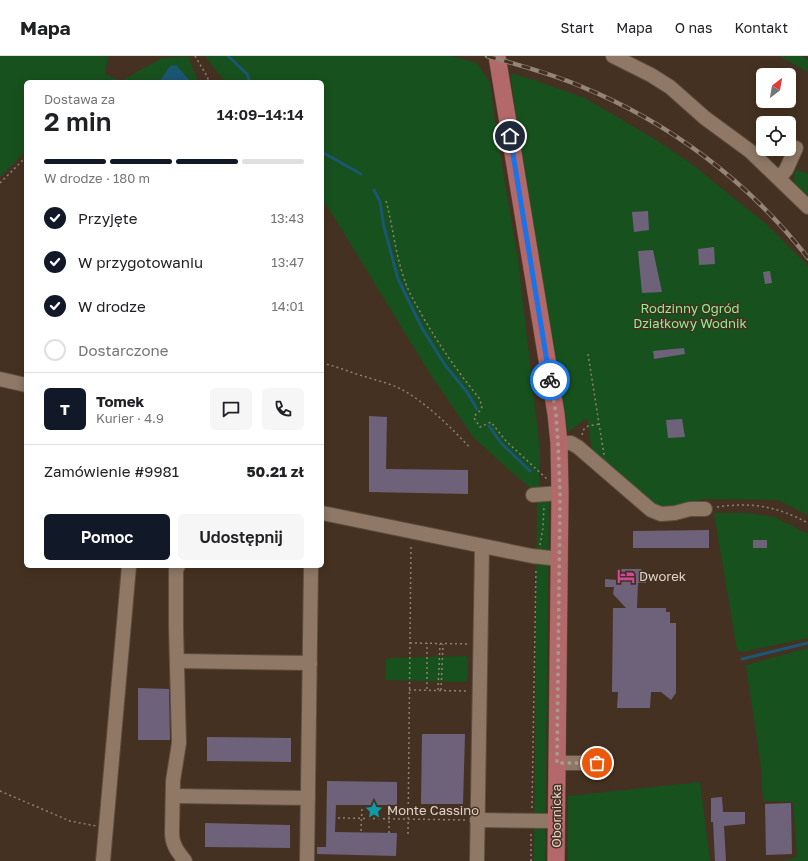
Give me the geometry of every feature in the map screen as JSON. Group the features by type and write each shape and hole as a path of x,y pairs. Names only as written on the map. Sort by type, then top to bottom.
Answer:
{"main road":[{"name":"Obornicka","path":"497,56 556,414 558,443 546,494 560,559 556,861"}],"street":[{"path":"613,56 651,75 670,87 705,118 750,151 808,206"},
{"path":"779,178 786,170 792,156"},
{"path":"0,379 24,385"},
{"path":"558,443 571,443 578,447 630,493 652,510 662,514 675,513 690,509 705,509"},
{"path":"324,513 538,557 560,559"},
{"path":"477,861 482,546"},
{"path":"103,861 129,568"},
{"path":"177,568 176,628 179,743 174,769 172,841 175,848 185,861"},
{"path":"307,861 311,568"},
{"path":"177,661 310,663"},
{"path":"557,763 597,763"},
{"path":"173,796 308,798"},
{"path":"477,820 556,821"}],"path":[{"path":"195,56 208,80"},
{"path":"0,183 24,159"},
{"path":"386,201 393,225 399,264 412,299 440,345 479,398 482,406 481,410 474,418 476,423 480,427 486,426 490,422 506,441 546,479"},
{"path":"588,354 605,457"},
{"path":"324,364 399,388 411,395 454,430 470,448"},
{"path":"578,447 584,429 588,426 600,424"},
{"path":"531,861 535,571 543,528 546,494"},
{"path":"705,509 737,504 762,506 778,510 808,523"},
{"path":"408,834 411,542"},
{"path":"410,643 481,644"},
{"path":"427,643 427,690"},
{"path":"438,690 440,644"},
{"path":"441,690 443,644"},
{"path":"409,689 480,691"},
{"path":"0,791 70,821 87,825 106,826"},
{"path":"389,805 389,833"},
{"path":"361,831 362,807"},
{"path":"338,818 477,820"}],"green space":[{"path":"0,56 108,56 105,74 119,80 24,80 24,153 0,177"},
{"path":"188,56 197,80 123,80 162,58"},
{"path":"205,56 451,56 477,63 490,83 495,123 519,267 540,451 539,492 533,490 473,437 429,372 324,203 324,80 223,80"},
{"path":"779,56 802,56 808,60 808,72"},
{"name":"Rodzinny Ogród Działkowy Wodnik","path":"510,73 585,98 656,140 693,165 766,224 808,266 808,515 778,500 703,499 687,505 660,508 643,499 592,451 587,418 568,432 532,224"},
{"path":"795,169 808,174 808,196 794,182"},
{"path":"537,499 549,499 545,861 534,861"},
{"path":"714,513 746,513 774,517 808,534 808,638 742,652 737,650"},
{"path":"808,648 808,861 785,861 797,857 793,802 763,801 761,768 746,665"},
{"path":"466,656 468,659 467,680 464,682 386,680 385,678 386,660 390,658"},
{"path":"700,782 710,861 568,861 568,796"}],"water":[{"path":"176,65 189,80 160,80 170,66"}],"building":[{"path":"648,211 649,230 634,232 632,212"},
{"path":"714,247 715,264 699,265 698,249"},
{"path":"653,250 662,292 642,293 638,251"},
{"path":"770,271 772,283 765,284 763,272"},
{"path":"684,348 685,354 654,359 653,351"},
{"path":"369,416 387,417 386,469 468,470 468,494 369,492"},
{"path":"682,419 685,437 668,438 666,420"},
{"path":"709,530 709,548 633,548 633,531"},
{"path":"753,540 767,540 767,548 753,548"},
{"path":"618,569 641,569 646,575 646,583 638,583 637,608 666,608 666,612 670,612 670,623 676,623 676,693 671,700 661,692 651,692 650,708 617,708 618,692 612,692 613,608 626,608 613,594 614,587 605,587 605,579 618,580"},
{"path":"138,688 169,689 170,740 138,740"},
{"path":"422,734 465,734 463,804 421,804"},
{"path":"207,737 291,738 291,762 207,761"},
{"path":"327,781 397,782 397,805 336,805 335,832 397,833 396,856 317,854 317,847 326,847"},
{"path":"722,797 723,812 745,812 745,824 724,826 726,861 715,861 713,822 711,822 711,798"},
{"path":"791,803 792,854 766,855 765,804"},
{"path":"205,823 290,825 290,848 205,847"}],"waterway":[{"path":"228,56 247,74 249,80"},
{"path":"324,153 361,174"},
{"path":"374,190 380,202 384,227 398,279 422,328 445,365 467,392 477,409"},
{"path":"489,426 501,443 530,471"},
{"path":"742,659 808,643"}],"railway":[{"path":"487,56 569,81 645,117 676,136 705,157 760,204 785,230 808,258"}],"way so far":[{"path":"550,380 556,414 560,494 557,763 597,763"}],"place":[{"name":"Dworek","path":"626,576"},
{"name":"Monte Cassino","path":"374,810"}],"route":[{"path":"510,136 550,380"}]}
